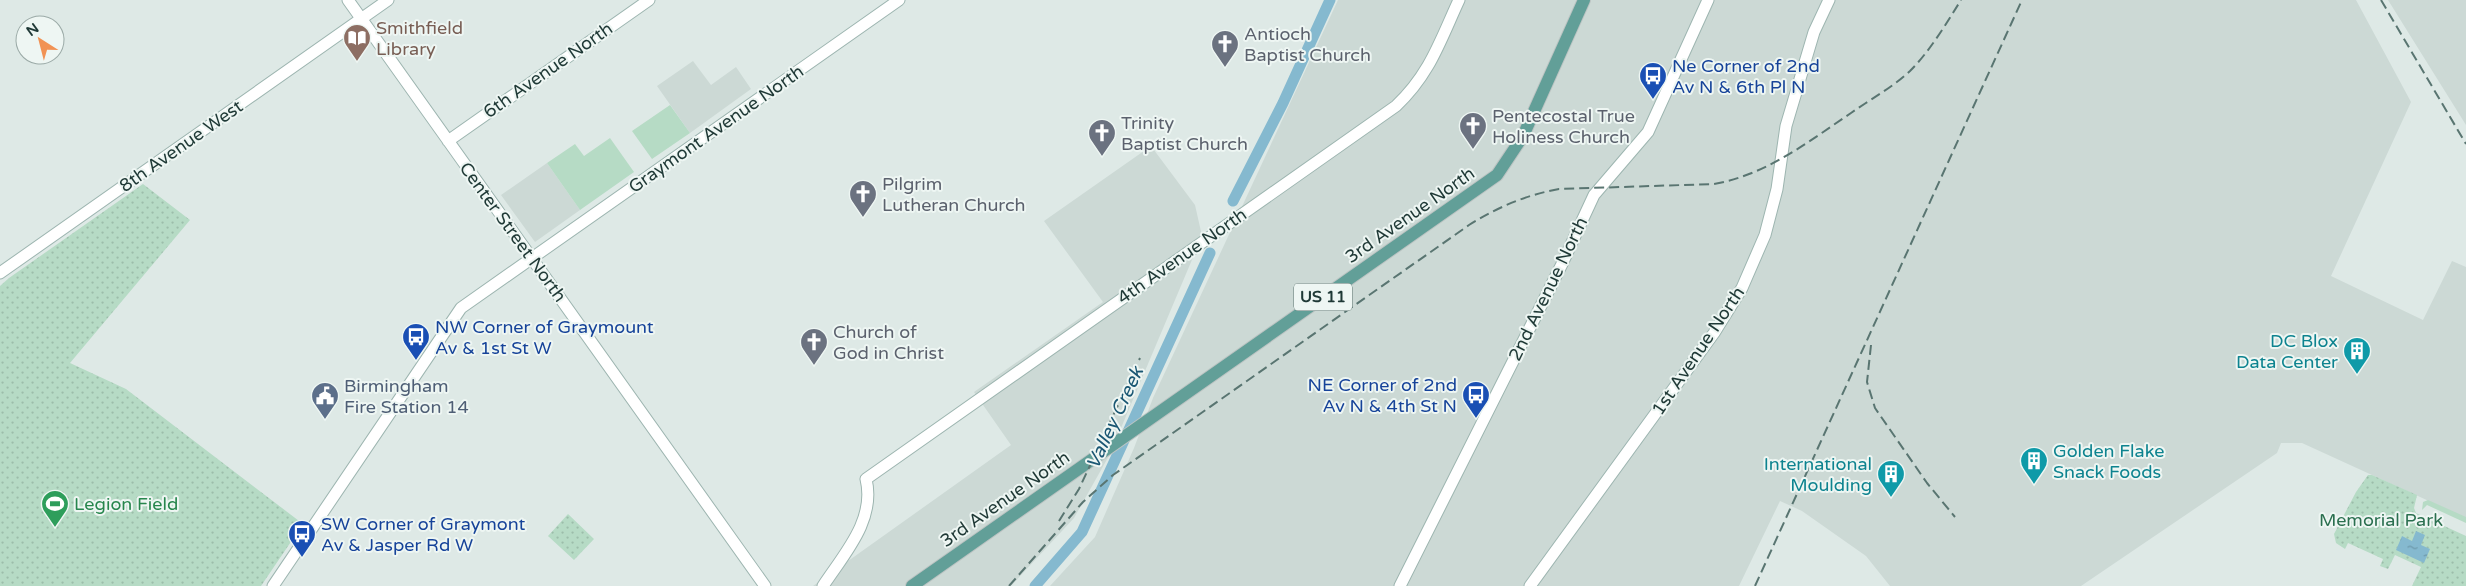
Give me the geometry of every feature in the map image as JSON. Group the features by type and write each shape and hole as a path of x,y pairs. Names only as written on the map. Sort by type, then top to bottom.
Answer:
{"main road":[{"name":"3rd Avenue North","path":"912,586 1497,175 1523,136 1584,0"}],"street":[{"name":"Center Street North","path":"348,0 765,586"},
{"name":"8th Avenue West","path":"0,273 388,0"},
{"name":"6th Avenue North","path":"448,141 649,0"},
{"name":"Graymont Avenue North","path":"273,586 461,308 899,0"},
{"name":"4th Avenue North","path":"823,586 856,536 864,519 868,501 866,479 1396,106 1412,90 1427,70 1459,0"},
{"name":"2nd Avenue North","path":"1400,586 1562,264 1594,195 1648,132 1708,0"},
{"name":"1st Avenue North","path":"1530,586 1714,333 1742,288 1765,235 1777,189 1786,126 1814,32 1829,0"}],"shaded area":[{"path":"1338,0 2356,0 2411,102 2331,276 2423,320 2452,261 2466,267 2466,518 2302,443 2281,443 2277,453 2081,586 1890,586 1866,556 1802,511 1780,501 1739,586 1050,586 1095,537 1134,448 1153,398"},
{"path":"2388,0 2466,0 2466,125"},
{"path":"693,61 711,85 736,67 751,89 690,133 657,86"},
{"path":"1151,146 1195,205 1202,236 1110,454 1074,518 1011,586 813,586 1011,445 974,392 1103,302 1044,221"},
{"path":"547,163 580,210 535,242 501,195"}],"green space":[{"path":"670,105 690,133 652,159 632,131"},
{"path":"610,138 634,172 580,210 547,163 575,144 584,156"},
{"path":"143,184 190,220 70,363 126,389 303,524 261,586 0,586 0,286"},
{"name":"Memorial Park","path":"2368,475 2372,475 2417,495 2414,508 2416,513 2466,536 2466,586 2412,586 2421,567 2395,555 2388,569 2380,566 2383,559 2348,543 2345,549 2336,543 2334,534 2356,492"},
{"path":"2428,500 2466,517 2466,523 2427,505 2422,510 2423,502"},
{"path":"568,514 594,539 574,560 548,536"}],"water":[{"path":"2416,531 2425,535 2421,545 2430,549 2424,563 2396,550 2402,536 2412,541"}],"waterway":[{"name":"Valley Creek","path":"1233,201 1283,103 1330,0"},
{"name":"Valley Creek","path":"1035,586 1082,532 1210,253"}],"railway":[{"path":"1009,586 1083,502 1113,475 1469,225 1512,202 1559,189 1714,184 1733,180 1769,165 1802,146 1889,88 1910,71 1944,28 1961,0"},
{"path":"1755,586 2022,0"},
{"path":"2381,0 2466,144"},
{"path":"1871,345 1867,382 1875,408 1927,483 1955,517"},
{"path":"1059,521 1079,489 1140,358"}],"place":[{"name":"Smithfield Library","path":"357,62"},
{"name":"Antioch Baptist Church","path":"1225,68"},
{"name":"Ne Corner of 2nd Av N & 6th Pl N","path":"1653,100"},
{"name":"Pentecostal True Holiness Church","path":"1473,150"},
{"name":"Trinity Baptist Church","path":"1102,157"},
{"name":"Pilgrim Lutheran Church","path":"863,218"},
{"name":"NW Corner of Graymount Av & 1st St W","path":"416,361"},
{"name":"Church of God in Christ","path":"814,366"},
{"name":"DC Blox Data Center","path":"2357,375"},
{"name":"NE Corner of 2nd Av N & 4th St N","path":"1476,419"},
{"name":"Birmingham Fire Station 14","path":"325,420"},
{"name":"Golden Flake Snack Foods","path":"2034,485"},
{"name":"International Moulding","path":"1891,498"},
{"name":"Legion Field","path":"55,528"},
{"name":"SW Corner of Graymont Av & Jasper Rd W","path":"302,558"}]}
